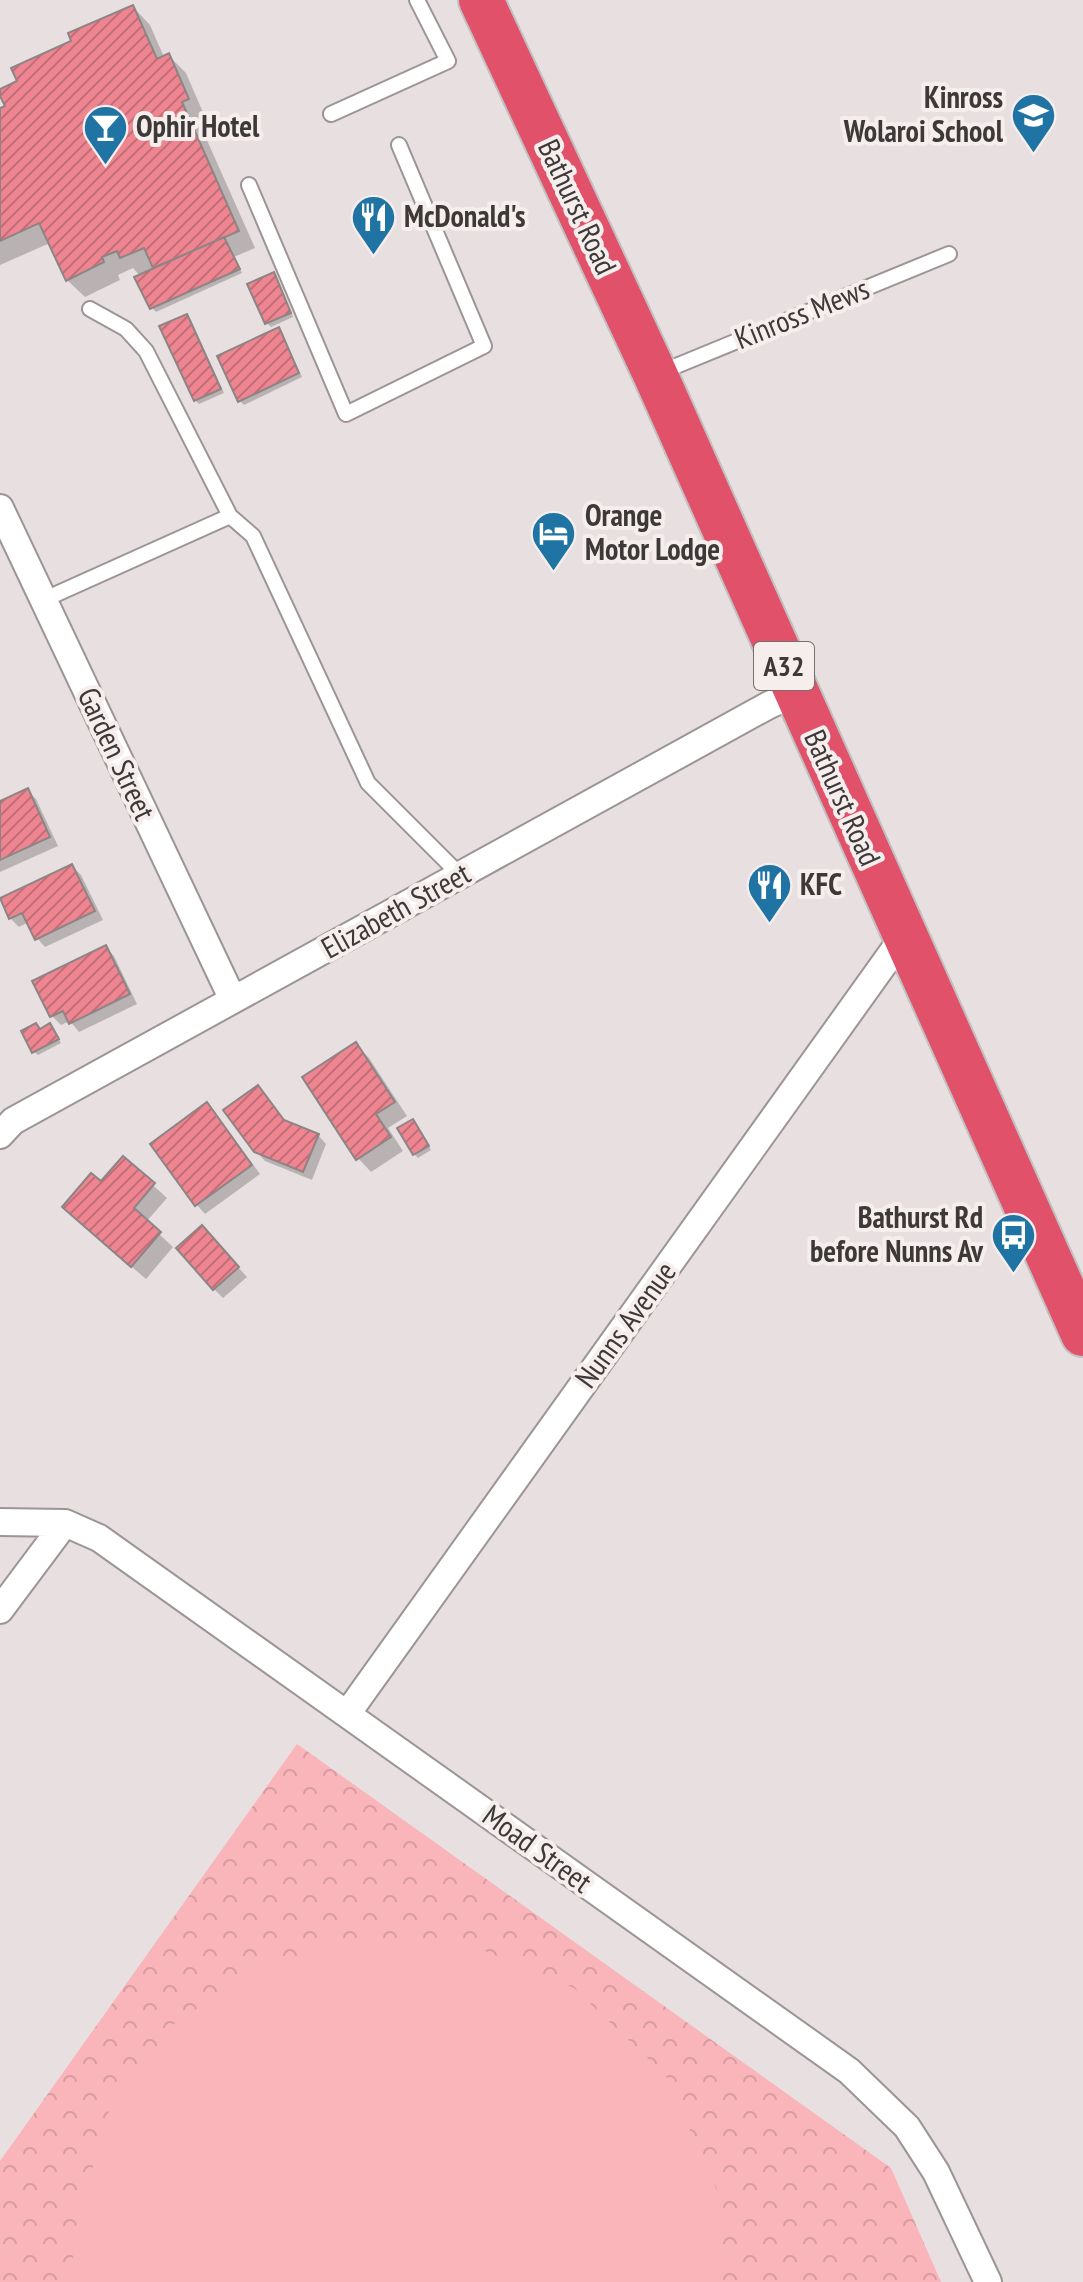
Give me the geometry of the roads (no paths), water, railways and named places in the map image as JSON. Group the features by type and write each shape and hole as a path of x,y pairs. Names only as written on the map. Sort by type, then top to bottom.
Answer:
{"highway":[{"name":"Bathurst Road","path":"481,0 655,374 1083,1334"}],"street":[{"name":"Garden Street","path":"0,508 233,1000"},
{"name":"Elizabeth Street","path":"0,1135 13,1121 769,705 796,693"},
{"name":"Nunns Avenue","path":"347,1714 904,936"},
{"name":"Moad Street","path":"0,1522 65,1523 99,1538 849,2071 907,2127 936,2172 988,2282"},
{"path":"0,1610 65,1523"}],"lane":[{"path":"331,114 448,61 417,0"},
{"path":"249,185 346,414 484,346 399,145"},
{"name":"Kinross Mews","path":"655,374 949,254"},
{"path":"90,309 126,329 146,351 230,516 253,536 368,783 460,875"},
{"path":"43,600 230,516"}],"place":[{"name":"Kinross Wolaroi School","path":"1034,154"},
{"name":"Ophir Hotel","path":"105,166"},
{"name":"McDonald's","path":"373,256"},
{"name":"Orange Motor Lodge","path":"554,572"},
{"name":"KFC","path":"769,924"},
{"name":"Bathurst Rd before Nunns Av","path":"1014,1274"}]}
